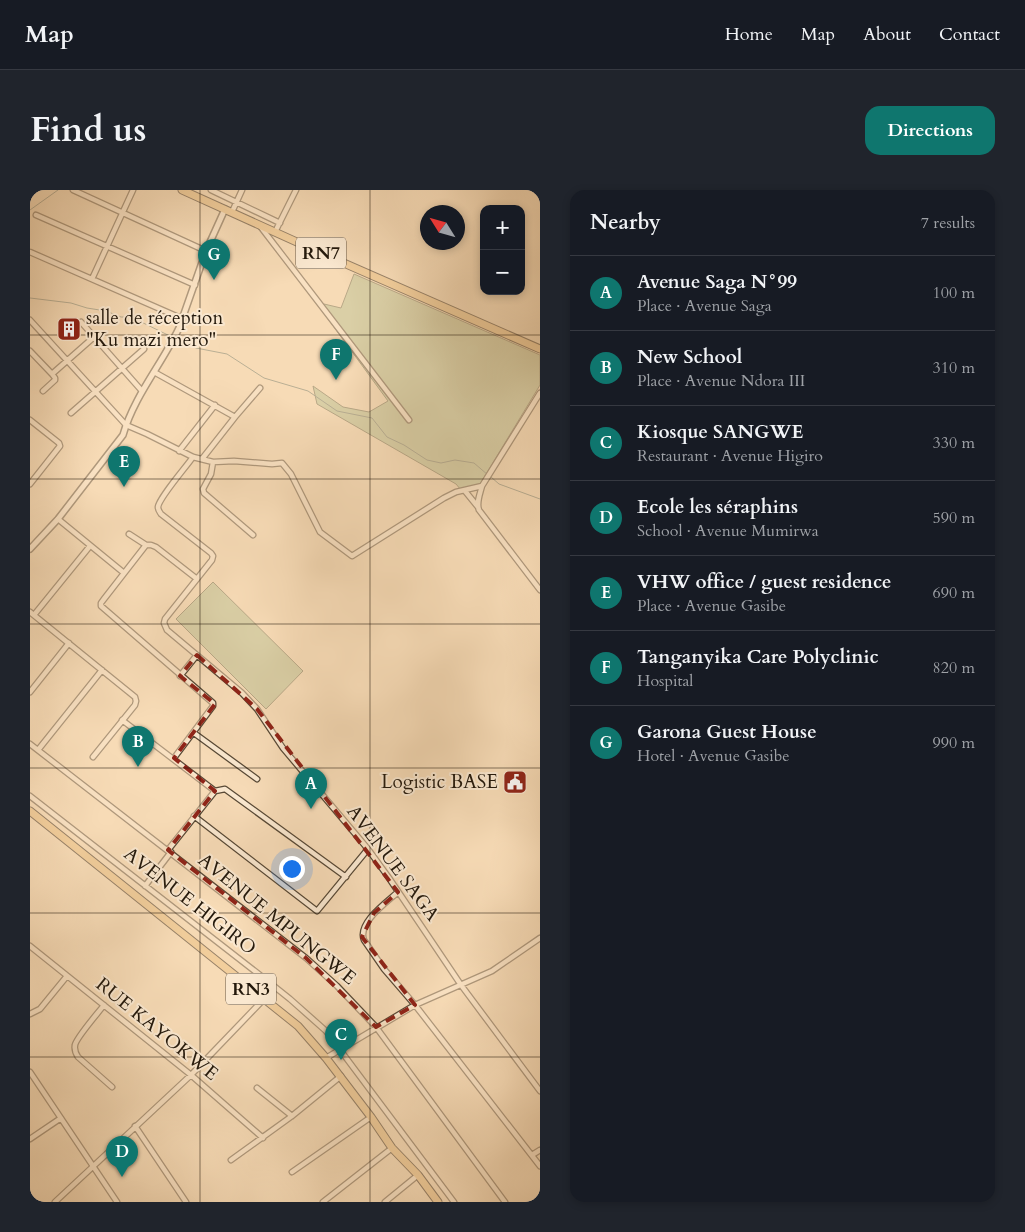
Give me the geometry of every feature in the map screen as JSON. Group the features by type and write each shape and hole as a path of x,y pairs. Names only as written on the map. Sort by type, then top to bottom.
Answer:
{"main road":[{"name":"RN7","path":"182,190 338,261 540,349"},
{"name":"RN3","path":"30,811 298,1026 341,1076 392,1148 418,1175 438,1202"}],"street":[{"path":"73,190 206,251"},
{"path":"92,279 133,190"},
{"path":"211,190 280,223"},
{"path":"30,549 58,519 124,435 126,425 142,392 175,338 206,251 242,190"},
{"path":"275,232 296,190"},
{"path":"36,215 195,285"},
{"path":"259,225 409,420"},
{"path":"30,252 183,319"},
{"path":"30,320 126,425 193,458 214,462 282,463 291,474 320,532 352,556 444,498 456,492 482,486"},
{"path":"81,322 142,392"},
{"path":"52,374 94,336"},
{"path":"71,413 144,349"},
{"path":"30,351 52,374 55,380 44,391"},
{"path":"154,372 235,417"},
{"path":"202,459 260,388"},
{"path":"478,507 482,486 540,393"},
{"path":"179,451 215,405"},
{"path":"30,420 59,443 60,446 30,484"},
{"path":"129,534 146,545 156,548 198,577 212,560 213,556 160,514 158,509 163,497 193,458"},
{"path":"214,462 211,474 203,490 204,493 253,535"},
{"path":"465,490 540,590"},
{"path":"58,519 124,573"},
{"path":"146,545 101,603 101,606 180,676 213,702 214,706 174,758"},
{"path":"90,546 32,614 135,697 134,705 93,757"},
{"name":"AVENUE SAGA","path":"198,577 166,619 164,623 167,630 242,693 257,709 283,748 368,849 461,985 540,1091"},
{"path":"30,692 69,644"},
{"path":"180,676 197,655"},
{"path":"38,750 102,670"},
{"path":"122,720 215,790 226,789 346,877"},
{"path":"194,732 257,779"},
{"name":"AVENUE MPUNGWE","path":"30,744 306,958 337,986 376,1027 505,1202"},
{"path":"145,886 194,816 215,790"},
{"name":"AVENUE HIGIRO","path":"30,796 290,999 326,1031 454,1202"},
{"path":"194,816 317,911 368,849"},
{"path":"398,892 374,913 362,937 384,969 415,1005 540,1166"},
{"path":"326,1058 415,1005 492,971 540,938"},
{"name":"RUE KAYOKWE","path":"30,946 191,1075 263,1138"},
{"path":"30,1014 40,1009 67,976"},
{"path":"58,1201 191,1075 264,999"},
{"path":"104,1005 74,1046 78,1057 112,1087"},
{"path":"30,1072 117,1202"},
{"path":"231,1160 292,1116 341,1076"},
{"path":"257,1088 292,1116"},
{"path":"292,1172 371,1117"},
{"path":"30,1139 61,1118"},
{"path":"135,1126 186,1202"},
{"path":"323,1202 392,1148"},
{"path":"532,1155 540,1150"},
{"path":"385,1202 418,1175"}],"highlighted area":[{"path":"197,655 257,709 398,892 374,913 362,937 415,1005 376,1027 306,958 168,850 215,791 174,758 215,704 180,676"}],"green space":[{"path":"354,274 540,355 540,385 480,484 461,490 456,484 317,404 313,386 343,407 369,412 388,401 320,308 324,304 341,308"},
{"path":"213,582 303,671 266,709 176,619"}],"waterway":[{"path":"30,210 58,190"},
{"path":"30,298 71,303 106,311 121,317 131,317 172,337"},
{"path":"176,338 196,348 227,354 264,378 308,391 337,411 372,418 387,437 404,445 427,460 441,463 455,460 474,463 488,475"},
{"path":"491,477 499,484 540,499"}],"place":[{"name":"Garona Guest House","path":"214,280"},
{"name":"salle de réception \"Ku mazi mero\"","path":"69,329"},
{"name":"Tanganyika Care Polyclinic","path":"336,380"},
{"name":"VHW office / guest residence","path":"124,487"},
{"name":"New School","path":"138,767"},
{"name":"Logistic BASE","path":"515,782"},
{"name":"Avenue Saga N°99","path":"311,809"},
{"name":"Kiosque SANGWE","path":"341,1060"},
{"name":"Ecole les séraphins","path":"122,1177"}]}
